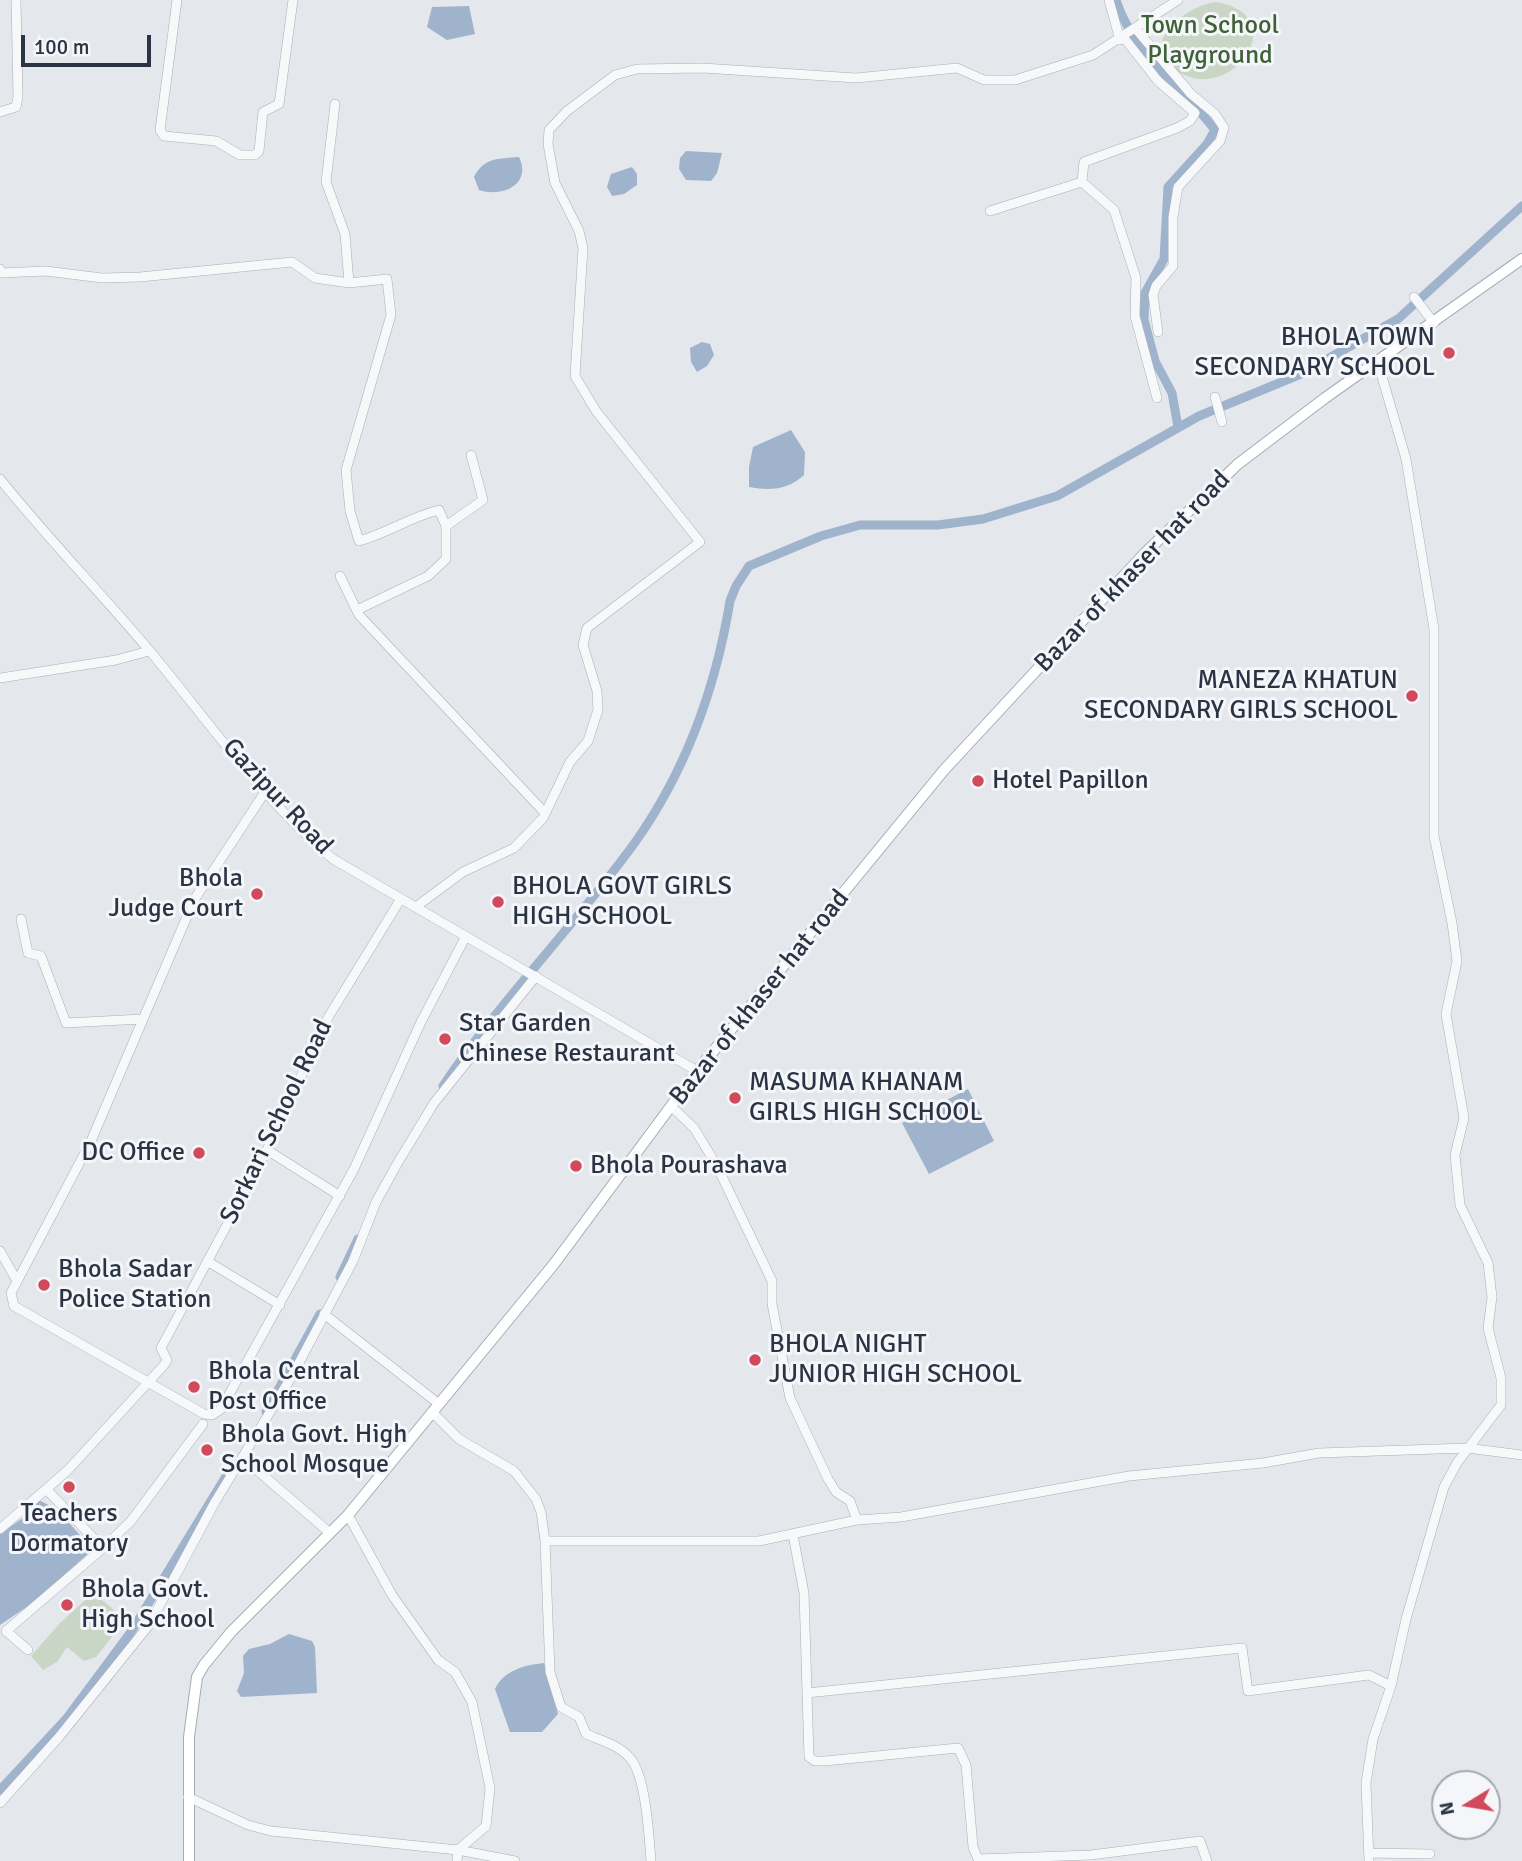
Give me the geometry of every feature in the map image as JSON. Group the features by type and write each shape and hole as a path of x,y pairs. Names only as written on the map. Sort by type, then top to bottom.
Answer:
{"main road":[{"name":"Bazar of khaser hat road","path":"189,1861 190,1737 197,1677 231,1632 348,1515 554,1264 697,1071 944,770 1145,553 1238,464 1325,398 1378,363 1431,319 1522,259"}],"street":[{"path":"0,112 16,107 18,97 16,0"},
{"path":"177,0 160,130 164,136 216,141 240,155 255,155 259,151 263,112 279,104 293,0"},
{"path":"1082,182 1084,162 1177,128 1189,121 1195,113 1158,81 1123,38 1109,0"},
{"path":"417,906 463,872 514,848 545,813 570,762 588,741 598,710 597,691 583,645 587,628 700,542 596,411 575,376 583,248 579,231 555,183 548,144 550,130 566,111 615,75 638,69 703,68 856,78 957,68 984,80 1016,80 1093,55 1178,0"},
{"path":"1138,28 1191,94 1216,114 1224,128 1220,141 1178,187 1173,217 1172,266 1156,286 1153,295 1158,331"},
{"path":"335,104 326,182 345,234 349,283"},
{"path":"990,211 1082,182"},
{"path":"1082,182 1114,210 1136,278 1135,316 1157,398"},
{"path":"0,269 1,273 46,271 102,278 292,262 315,278 349,283 387,279 391,315 346,470 350,511 359,541 378,536 403,521 439,510 446,526 446,559 428,576 357,610"},
{"path":"1414,297 1431,319"},
{"path":"1378,363 1406,459 1434,629 1434,836 1457,961 1446,1014 1464,1118 1455,1155 1460,1205 1488,1263 1492,1297 1488,1328 1501,1378 1501,1405 1468,1448 1444,1487 1431,1527 1391,1686 1374,1739 1366,1783 1369,1857 1430,1854"},
{"path":"1216,397 1222,422"},
{"path":"446,526 483,500 471,455"},
{"name":"Gazipur Road","path":"0,479 149,650 265,792 306,836 333,859 400,900 417,906 465,939 536,976 697,1071"},
{"path":"340,576 357,610 461,727 545,813"},
{"path":"0,678 116,660 149,650"},
{"path":"265,792 194,900 91,1141 11,1293 14,1306 194,1409 212,1415 220,1409 340,1196 421,1022 465,939"},
{"name":"Sorkari School Road","path":"0,1528 68,1470 167,1360 161,1348 267,1150 329,1016 400,900"},
{"path":"21,919 28,953 41,956 66,1023 142,1019"},
{"path":"0,1803 59,1737 149,1625 215,1502 243,1458 353,1261 376,1202 434,1103 536,976"},
{"path":"672,1107 694,1128 717,1166 772,1281 772,1304 790,1398 828,1479 836,1492 850,1502 857,1520"},
{"path":"267,1150 340,1196"},
{"path":"0,1251 17,1282"},
{"path":"208,1261 280,1305"},
{"path":"324,1314 436,1408 459,1439 514,1471 525,1482 541,1512 545,1542 550,1672 561,1707 579,1717 586,1734 608,1743 632,1759 641,1792 651,1861"},
{"path":"28,1650 6,1631 131,1521 204,1424"},
{"path":"545,1542 743,1542 793,1535 857,1520 913,1515 1129,1476 1263,1463 1295,1456 1468,1448 1522,1455"},
{"path":"243,1458 330,1533"},
{"path":"46,1489 103,1548"},
{"path":"348,1515 392,1595 438,1660 455,1672 472,1702 490,1788 486,1826 458,1850 457,1861"},
{"path":"793,1535 804,1592 808,1757 815,1761 958,1748 966,1765 973,1847 978,1859 1091,1855 1200,1841 1207,1861"},
{"path":"807,1693 1242,1648 1248,1690 1369,1675 1391,1686"},
{"path":"188,1797 248,1825 271,1831 458,1850 515,1861"}],"green space":[{"name":"Town School Playground","path":"1216,2 1239,10 1251,23 1253,38 1248,53 1236,67 1220,76 1202,79 1182,74 1168,64 1162,53 1162,42 1177,20 1202,6"},
{"path":"93,1593 112,1608 123,1623 96,1657 84,1661 67,1647 57,1662 43,1670 31,1656 60,1623"}],"water":[{"path":"469,6 475,34 447,40 427,27 432,7"},
{"path":"686,151 722,153 717,173 711,181 686,180 679,169 680,158"},
{"path":"519,157 522,175 513,187 497,192 479,190 474,177 482,166 492,160"},
{"path":"632,167 637,174 637,185 624,194 612,196 607,187 611,174"},
{"path":"702,342 710,344 714,355 707,366 697,372 691,362 690,348"},
{"path":"791,430 805,452 804,475 792,484 778,488 749,487 753,447"},
{"path":"968,1089 994,1141 929,1174 902,1123"},
{"path":"37,1500 60,1514 91,1551 34,1602 0,1625 0,1534 27,1515"},
{"path":"289,1634 312,1641 315,1647 317,1693 241,1697 237,1691 244,1673 243,1656 249,1649 270,1644"},
{"path":"544,1663 558,1714 542,1732 510,1732 495,1689 509,1673"}],"waterway":[{"path":"1116,0 1134,37 1146,53 1215,130 1207,144 1168,187 1164,259 1145,293 1144,320 1155,361 1172,393 1178,427"},
{"path":"443,1086 489,1023 613,872 654,814 697,726 716,664 730,601 749,566 821,536 860,525 938,525 983,519 1057,496 1199,416 1301,374 1398,319 1522,206"},
{"path":"340,1277 358,1239"},
{"path":"266,1412 320,1314"},
{"path":"0,1790 67,1718 131,1632 231,1468"}],"place":[{"name":"BHOLA TOWN SECONDARY SCHOOL","path":"1449,353"},
{"name":"MANEZA KHATUN SECONDARY GIRLS SCHOOL","path":"1412,696"},
{"name":"Hotel Papillon","path":"978,781"},
{"name":"Bhola Judge Court","path":"257,894"},
{"name":"BHOLA GOVT GIRLS HIGH SCHOOL","path":"498,902"},
{"name":"Star Garden Chinese Restaurant","path":"445,1039"},
{"name":"MASUMA KHANAM GIRLS HIGH SCHOOL","path":"735,1098"},
{"name":"DC Office","path":"199,1153"},
{"name":"Bhola Pourashava","path":"576,1166"},
{"name":"Bhola Sadar Police Station","path":"44,1285"},
{"name":"BHOLA NIGHT JUNIOR HIGH SCHOOL","path":"755,1360"},
{"name":"Bhola Central Post Office","path":"194,1387"},
{"name":"Bhola Govt. High School Mosque","path":"207,1450"},
{"name":"Teachers Dormatory","path":"69,1487"},
{"name":"Bhola Govt. High School","path":"67,1605"}]}
